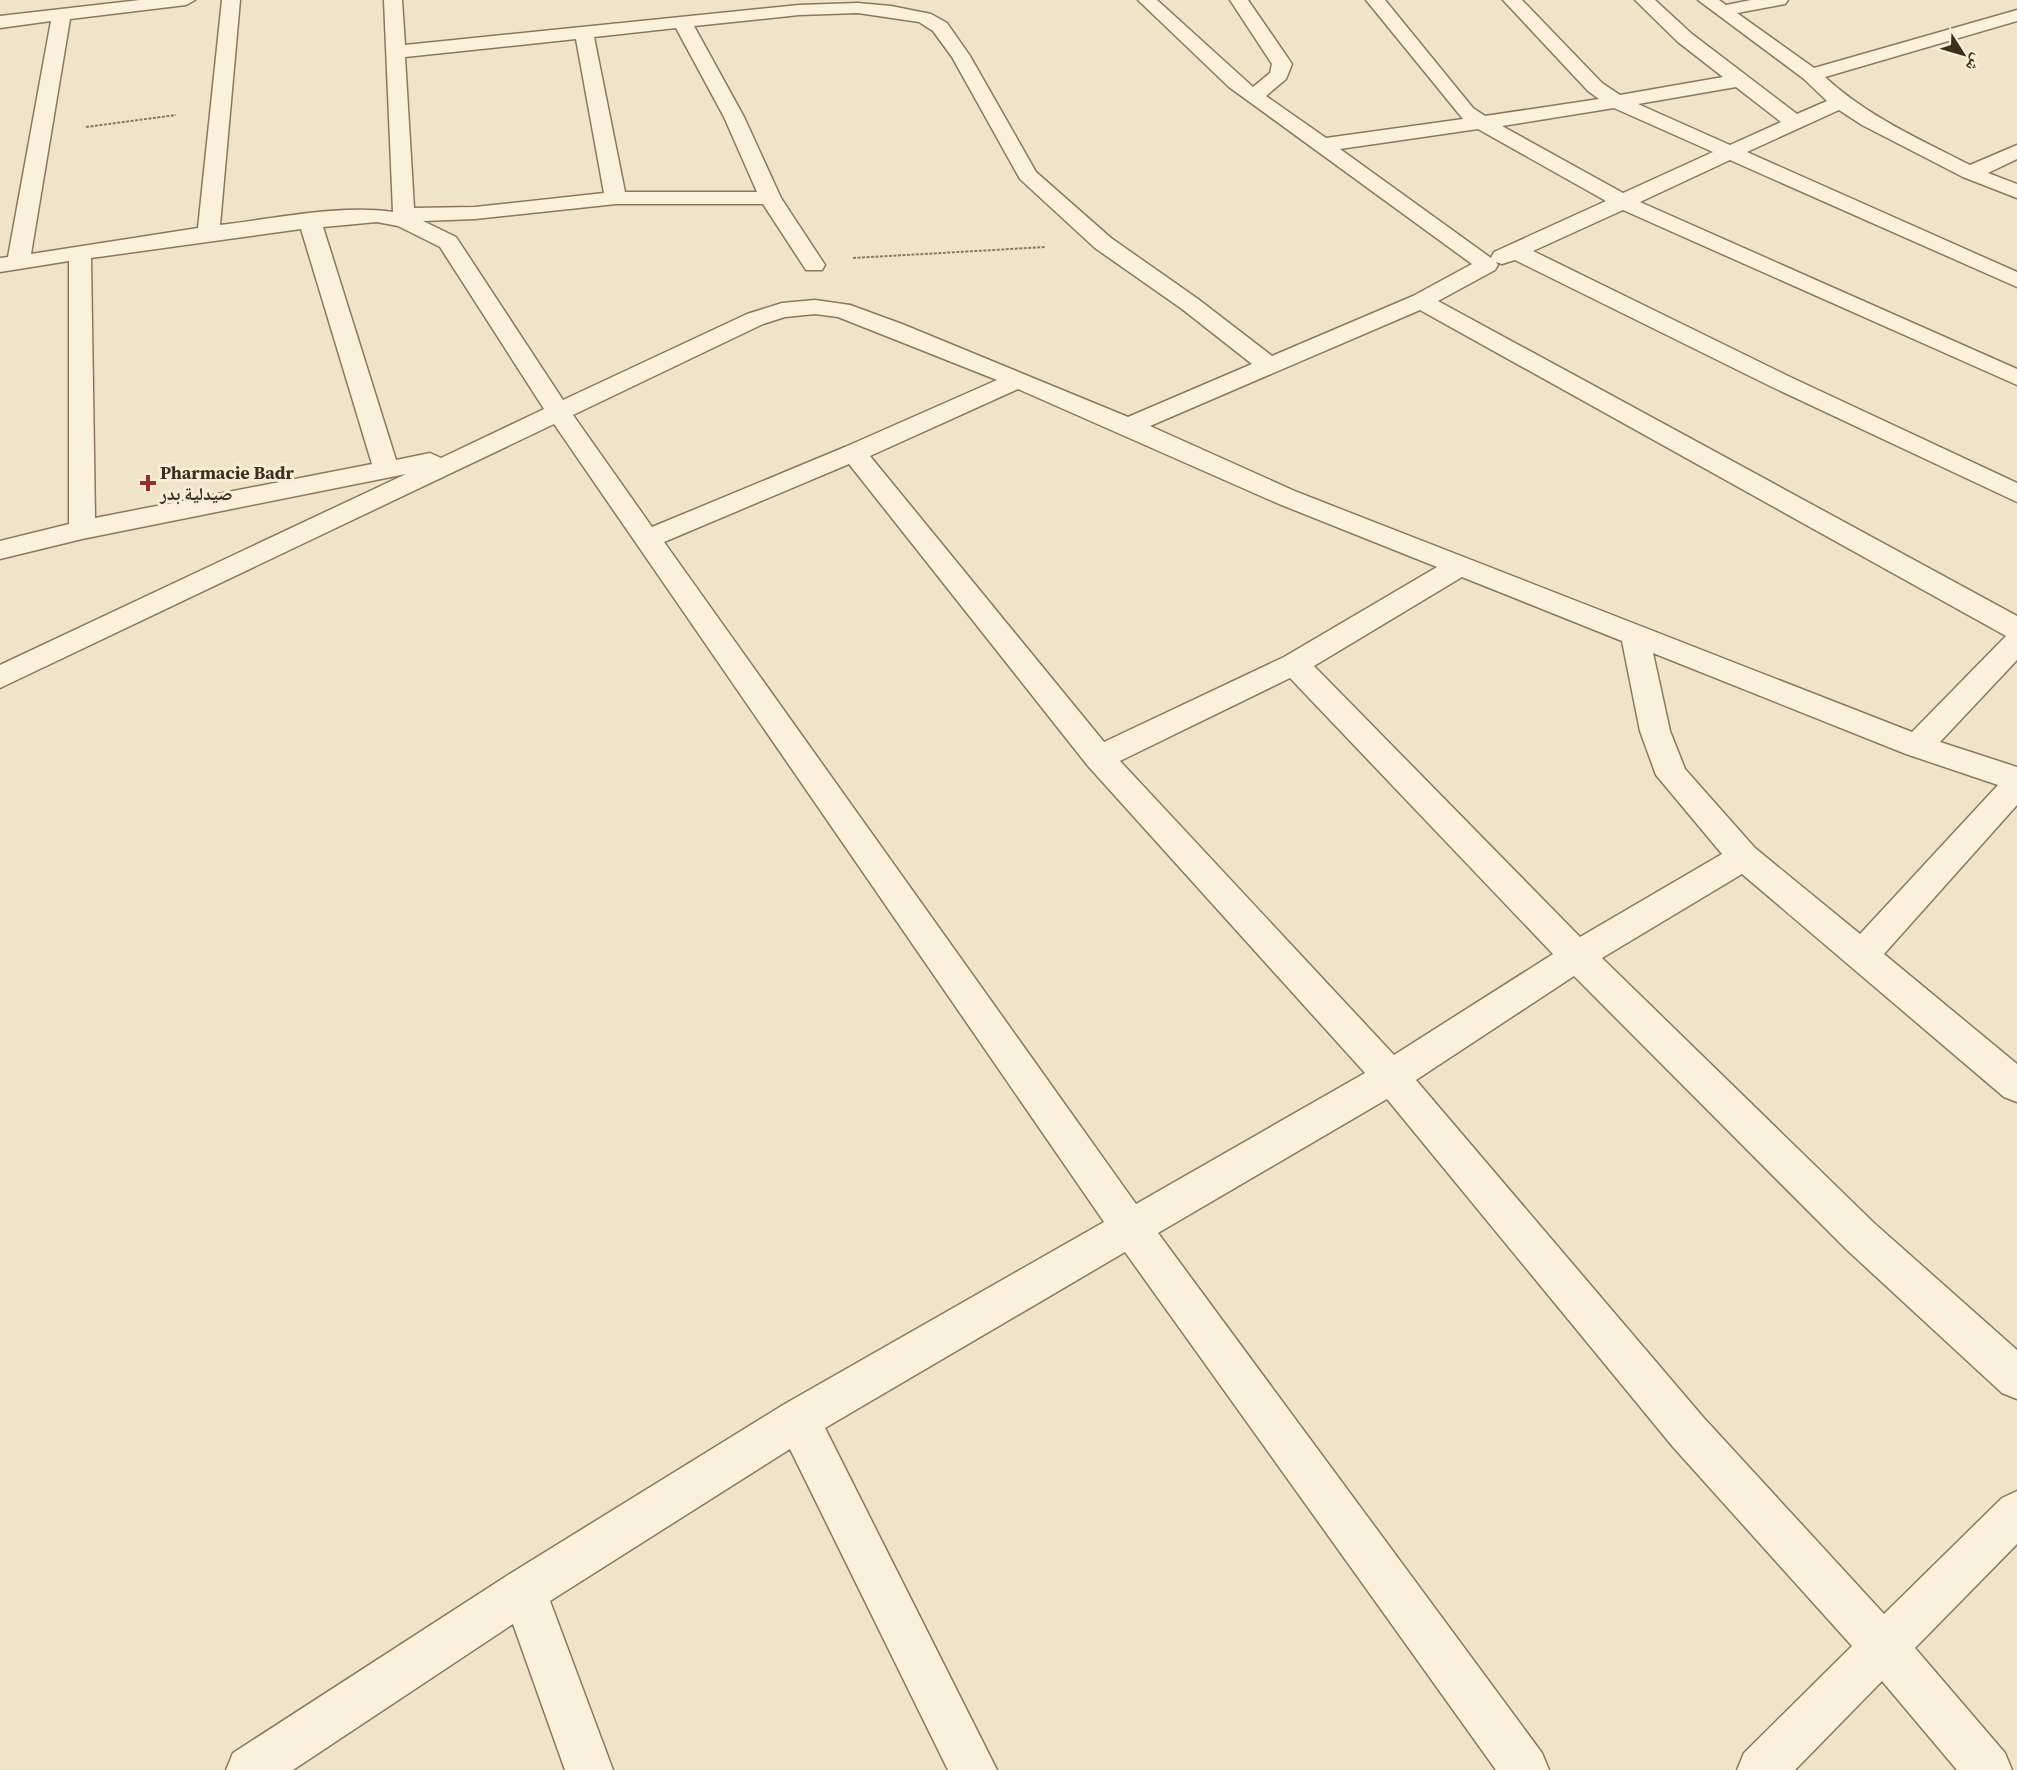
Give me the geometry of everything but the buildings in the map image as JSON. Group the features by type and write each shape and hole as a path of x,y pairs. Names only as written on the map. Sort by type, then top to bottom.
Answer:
{"street":[{"path":"0,22 186,0"},
{"path":"208,233 231,0"},
{"path":"393,0 404,217"},
{"path":"1147,0 1236,83 1487,265"},
{"path":"1239,0 1282,64 1279,75 1254,96"},
{"path":"1375,0 1466,112 1480,122 1623,202 2017,378"},
{"path":"1512,0 1595,87 1615,101 1729,154 2017,280"},
{"path":"1644,0 1685,38 1795,123"},
{"path":"1715,5 1779,0"},
{"path":"1715,5 1811,75 1840,102 1869,122 1970,173 2017,192"},
{"path":"396,52 789,11 858,8 925,18 940,27 961,56 1027,175 1103,243 1190,304 1270,366"},
{"path":"1811,75 1953,36 2017,15"},
{"path":"61,16 41,133 9,264 208,233 310,221 376,216 463,214 616,198 770,198"},
{"path":"682,22 734,117 770,198 814,265"},
{"path":"584,33 616,198"},
{"path":"1323,146 1740,80"},
{"path":"1128,426 1421,301 1515,251 1840,102"},
{"path":"1970,173 2017,151"},
{"path":"404,217 448,242 559,414 1130,1227 1525,1770"},
{"path":"310,221 386,470"},
{"path":"1515,251 1779,381 2017,493"},
{"path":"80,253 82,530"},
{"path":"1421,301 2017,629"},
{"path":"0,677 559,414 755,319 782,310 815,308 842,310 1128,426 1278,494 1917,746 2017,779"},
{"path":"647,539 854,453 1018,380"},
{"path":"0,550 82,530 480,451"},
{"path":"854,453 1099,758 1391,1077 1688,1432 1883,1646 1988,1770"},
{"path":"1099,758 1294,664 1460,566"},
{"path":"1635,635 1655,731 1672,775 1744,856 2017,1086"},
{"path":"1917,746 2017,642"},
{"path":"1294,664 1577,956 1860,1236 2017,1377"},
{"path":"1863,954 2017,784"},
{"path":"250,1770 524,1591 798,1420 1391,1077 1577,956 1744,856"},
{"path":"798,1420 973,1770"},
{"path":"1761,1770 2017,1513"},
{"path":"524,1591 589,1770"}],"path":[{"path":"41,133 219,110"},
{"path":"814,265 844,258 940,255 1103,243"}],"place":[{"name":"Pharmacie Badr صيدلية بدر","path":"148,483"}]}
